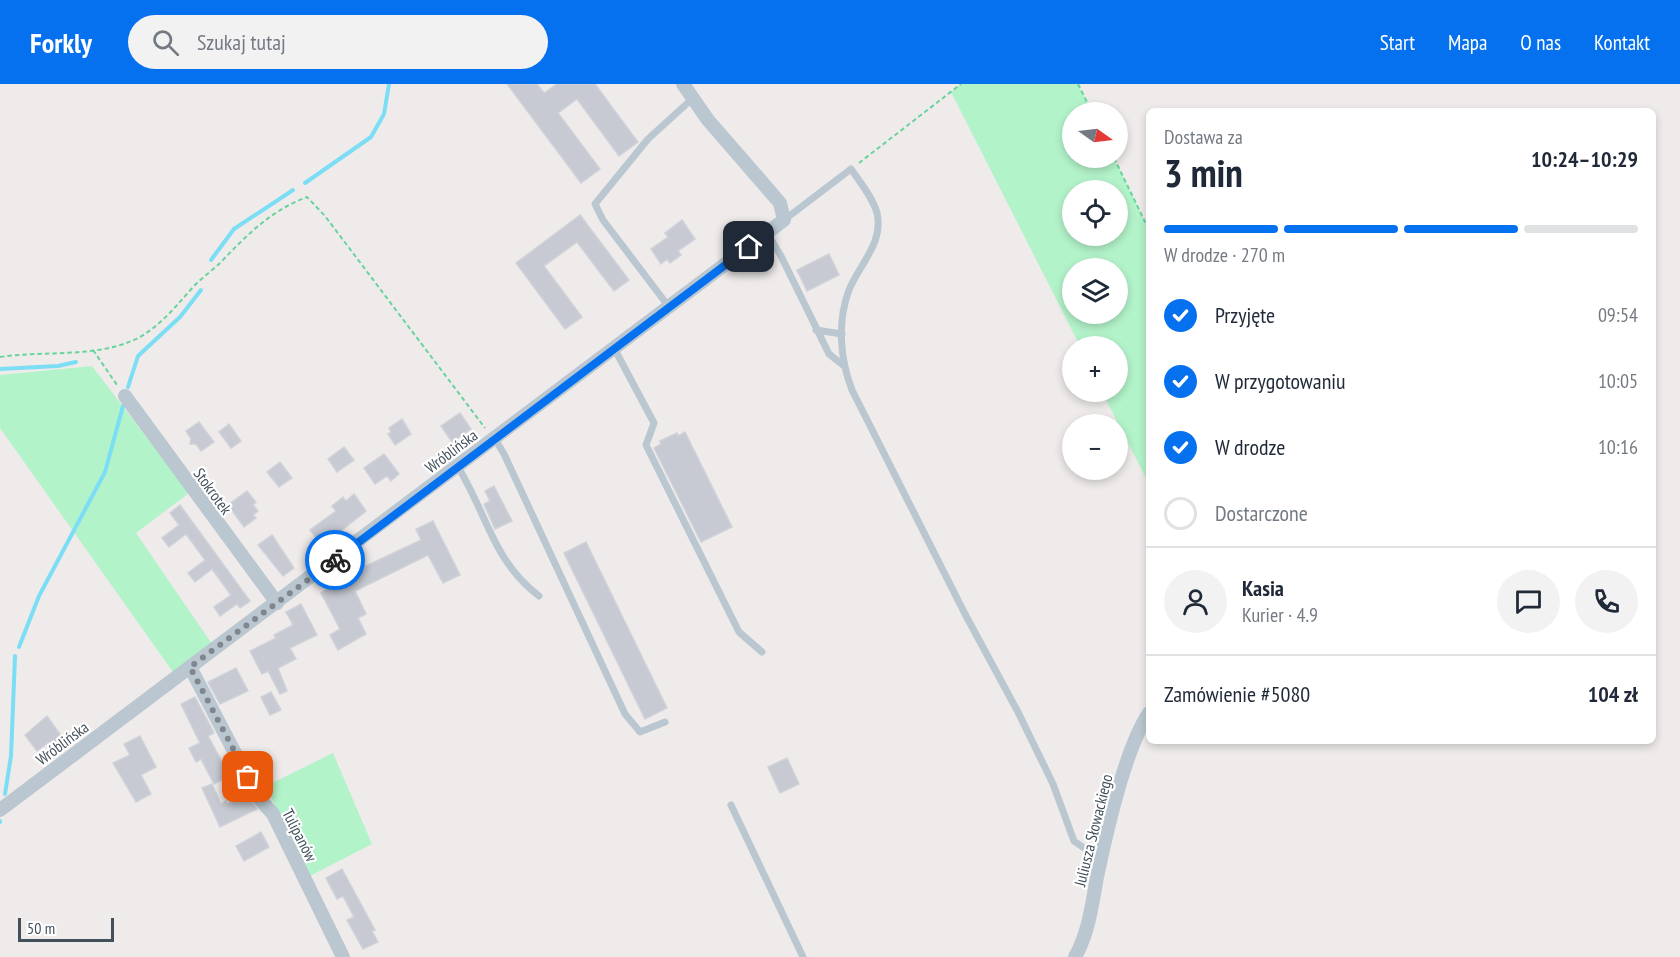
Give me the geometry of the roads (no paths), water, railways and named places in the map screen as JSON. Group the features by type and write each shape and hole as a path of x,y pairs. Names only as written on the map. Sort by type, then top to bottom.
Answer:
{"street":[{"path":"683,84 692,99 780,203 784,220"},
{"name":"Wróblińska","path":"0,809 458,468 784,220"},
{"name":"Stokrotek","path":"125,396 277,603"},
{"name":"Tulipanów","path":"190,667 258,797 273,814 342,957"},
{"name":"Juliusza Słowackiego","path":"1075,957 1087,928 1101,860 1130,754 1146,719"}],"lane":[{"path":"669,307 603,220 594,204 648,139 692,99"},
{"path":"784,220 851,169 877,213 878,232 873,247 850,289 842,334 843,365 852,390 965,614 1023,722 1053,784 1074,841 1101,860"},
{"path":"767,233 781,256 829,354 843,365"},
{"path":"816,330 842,334"},
{"path":"614,348 627,368 654,423 646,445 739,632 762,651"},
{"path":"495,439 625,714 640,732 665,722"},
{"path":"458,468 505,562 519,581 539,596"},
{"path":"731,805 803,957"}],"waterway":[{"path":"305,183 371,137 384,114 389,84"},
{"path":"211,260 234,229 293,190"},
{"path":"128,387 138,356 180,317 201,290"},
{"path":"0,369 58,366 76,362"},
{"path":"19,647 39,596 105,472 123,406"},
{"path":"5,794 11,756 15,656"}]}
